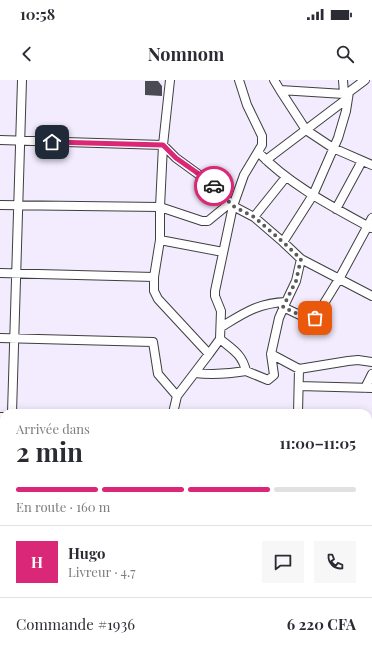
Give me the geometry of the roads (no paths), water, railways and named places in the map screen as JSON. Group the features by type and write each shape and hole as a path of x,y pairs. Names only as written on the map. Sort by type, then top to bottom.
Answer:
{"street":[{"path":"12,409 22,80"},
{"path":"170,80 163,145 160,240 154,277 154,290 155,295 209,354"},
{"path":"174,409 177,396 220,339 221,311 215,296 215,290 232,205 244,175 262,145 262,136 247,105 239,80"},
{"path":"274,80 306,130 333,148 372,165"},
{"path":"283,242 313,195 344,122 347,95 343,80"},
{"path":"266,160 306,130 365,80"},
{"path":"280,90 347,95"},
{"path":"0,140 163,145 176,158 209,182 232,205 254,217 301,259 372,295"},
{"path":"258,152 286,177 313,195 370,228"},
{"path":"336,208 362,161"},
{"path":"254,217 286,177"},
{"path":"0,205 160,207 202,221 208,221 232,205"},
{"path":"221,328 258,306 271,302 284,305 308,319 315,318 370,228 372,218"},
{"path":"160,240 223,252"},
{"path":"195,372 215,375 246,371 268,380 272,378 274,375 271,354 279,318 296,281 301,259"},
{"path":"0,273 154,277"},
{"path":"0,338 153,342 158,374 177,396"},
{"path":"220,339 238,354 243,361 246,371"},
{"path":"271,354 299,368 358,360 372,362"},
{"path":"298,409 299,368"},
{"path":"299,386 369,388 372,374"}]}
